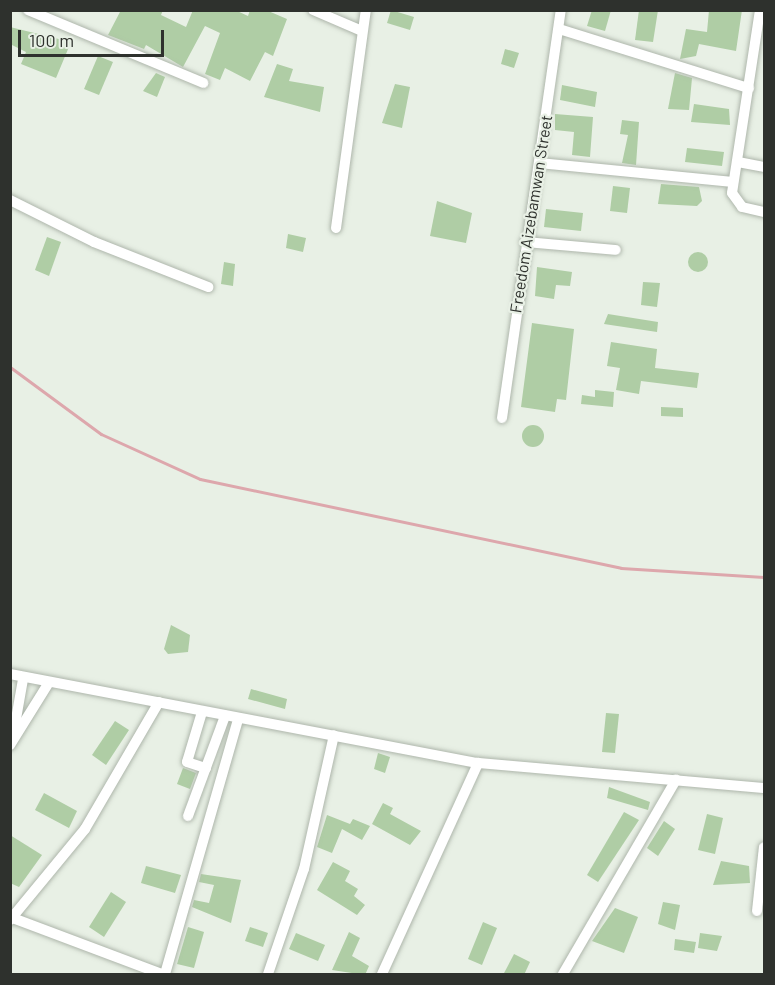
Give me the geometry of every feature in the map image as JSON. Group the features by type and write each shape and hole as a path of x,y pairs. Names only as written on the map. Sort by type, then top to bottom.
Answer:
{"street":[{"path":"28,10 202,83"},
{"path":"313,10 362,31"},
{"path":"336,228 366,10"},
{"name":"Freedom Aizebamwan Street","path":"502,418 525,242 561,10"},
{"path":"760,10 760,47 749,88 733,182 737,204 765,212"},
{"path":"559,29 749,88"},
{"path":"738,162 765,167"},
{"path":"539,163 733,182"},
{"path":"10,200 94,242 208,287"},
{"path":"525,242 616,250"},
{"path":"10,674 48,684 159,702 238,719 478,762 765,788"},
{"path":"11,744 23,679"},
{"path":"11,744 48,684"},
{"path":"159,702 85,829 11,918 163,975 238,719"},
{"path":"202,712 187,762 206,768"},
{"path":"188,816 225,716"},
{"path":"268,975 304,869 334,735"},
{"path":"382,975 478,762"},
{"path":"564,975 676,780"},
{"path":"757,911 765,847"}],"building":[{"path":"121,10 163,10 161,15 186,27 193,10 235,10 248,16 250,10 266,10 287,19 273,56 265,52 250,81 225,68 220,80 205,74 220,33 205,26 183,67 146,45 144,49 108,35"},
{"path":"391,10 414,17 410,30 387,23"},
{"path":"592,10 611,10 605,31 587,26"},
{"path":"639,10 658,10 653,42 635,40"},
{"path":"709,10 742,10 736,51 699,44 696,56 680,59 686,29 707,32"},
{"path":"10,27 71,42 56,78 21,64 26,52 10,44"},
{"path":"505,49 519,53 514,68 501,64"},
{"path":"98,56 113,62 99,95 84,89"},
{"path":"277,64 293,69 289,81 324,87 320,112 264,97"},
{"path":"156,73 165,77 157,97 143,91"},
{"path":"675,73 692,78 689,110 668,109"},
{"path":"395,84 410,87 402,128 382,123"},
{"path":"562,85 597,92 595,107 560,100"},
{"path":"694,104 729,109 730,125 691,122"},
{"path":"555,114 593,117 590,157 572,155 574,132 555,130"},
{"path":"622,120 639,122 636,165 622,163 628,135 620,134"},
{"path":"687,148 724,152 722,166 685,162"},
{"path":"661,184 699,187 702,201 697,206 658,204"},
{"path":"613,186 630,188 627,213 610,211"},
{"path":"437,201 472,213 466,243 430,236"},
{"path":"546,209 583,213 581,231 544,227"},
{"path":"288,234 306,238 303,252 286,248"},
{"path":"47,237 61,242 49,276 35,270"},
{"path":"698,252 705,255 708,262 705,269 698,272 691,269 688,262 691,255"},
{"path":"224,262 235,264 233,286 221,284"},
{"path":"537,267 572,272 570,286 556,285 554,299 535,296"},
{"path":"643,282 660,283 657,307 641,305"},
{"path":"608,314 658,322 657,332 604,324"},
{"path":"532,323 574,329 566,400 557,399 555,412 521,407"},
{"path":"611,342 657,349 655,368 699,373 697,388 641,381 639,394 616,390 620,368 607,366"},
{"path":"595,390 614,392 613,407 581,404 582,395 595,397"},
{"path":"661,407 683,408 683,417 661,416"},
{"path":"533,425 541,428 544,436 541,444 533,447 525,444 522,436 525,428"},
{"path":"171,625 190,635 188,652 168,654 164,649"},
{"path":"251,689 287,699 285,709 248,699"},
{"path":"606,713 619,714 615,753 602,752"},
{"path":"115,721 129,730 106,765 92,755"},
{"path":"378,753 390,757 385,773 374,769"},
{"path":"183,768 196,773 190,789 177,784"},
{"path":"609,787 650,802 648,810 607,798"},
{"path":"44,793 77,811 69,828 35,810"},
{"path":"383,803 393,808 390,814 421,831 410,845 372,824"},
{"path":"624,812 639,820 598,882 587,875"},
{"path":"707,814 723,818 715,854 698,850"},
{"path":"327,815 350,824 353,819 370,826 362,840 342,829 332,853 317,847"},
{"path":"664,821 675,829 658,856 647,848"},
{"path":"10,835 42,855 19,887 10,883"},
{"path":"721,861 749,866 750,883 713,885"},
{"path":"333,862 350,871 345,881 358,889 354,896 365,905 357,915 317,890"},
{"path":"146,866 181,875 175,893 141,883"},
{"path":"201,874 241,880 231,923 192,907 194,900 209,903 214,885 199,882"},
{"path":"111,892 126,902 104,937 89,927"},
{"path":"663,902 680,905 675,930 658,924"},
{"path":"615,908 638,917 624,953 592,941"},
{"path":"483,922 497,928 482,965 468,959"},
{"path":"188,927 204,932 194,968 177,964"},
{"path":"250,927 268,933 263,947 245,941"},
{"path":"349,932 360,938 352,956 369,966 365,975 332,970"},
{"path":"296,933 325,945 318,961 289,949"},
{"path":"700,933 722,936 717,951 698,948"},
{"path":"675,939 696,942 694,953 674,950"},
{"path":"514,954 530,962 524,975 503,975"}],"waterway":[{"path":"10,367 101,434 200,479 621,568 764,577"}]}
